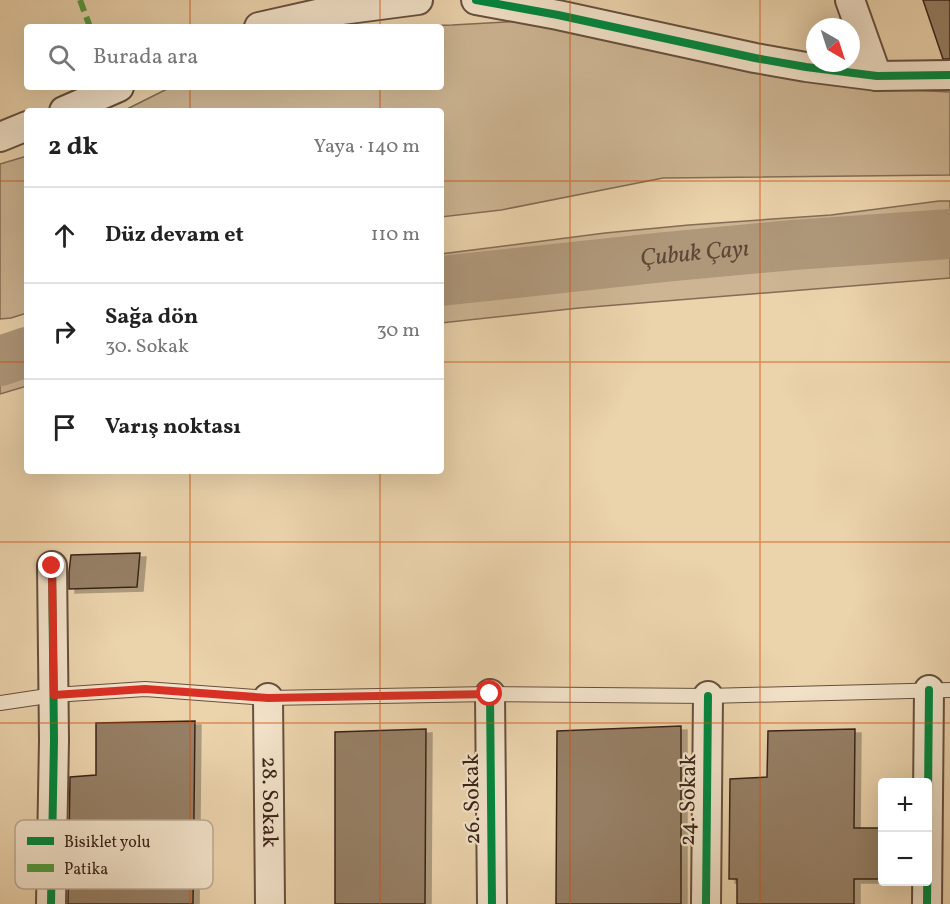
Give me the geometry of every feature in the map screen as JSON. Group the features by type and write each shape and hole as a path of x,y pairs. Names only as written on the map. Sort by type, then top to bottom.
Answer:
{"street":[{"path":"272,24 326,12 418,0"},
{"path":"476,0 806,67 878,76 950,75"},
{"path":"850,0 878,76"},
{"path":"71,108 111,90"},
{"path":"0,137 24,127"},
{"path":"52,566 54,695 52,820"},
{"path":"927,904 939,690"},
{"name":"26. Sokak","path":"490,694 492,904"},
{"name":"24. Sokak","path":"706,904 708,696"},
{"name":"28. Sokak","path":"268,698 270,904"},
{"path":"51,889 51,904"}],"lane":[{"path":"0,703 54,695 145,689 268,698 490,694 708,696 939,690"}],"shaded area":[{"path":"521,21 874,88 950,92 950,175 663,178 501,210 444,217 444,108 129,108 165,90 444,90 444,25"},
{"path":"24,157 24,314 0,319 0,164"},
{"path":"950,201 950,278 579,308 444,323 444,254 605,233 831,215"},
{"path":"24,332 24,387 0,394 0,337"}],"building":[{"path":"923,0 950,0 950,59 943,59"},
{"path":"140,553 137,587 69,589 71,555"},
{"path":"195,721 194,820 69,820 70,777 96,775 96,723"},
{"path":"681,726 681,904 556,904 557,731"},
{"path":"426,729 425,904 335,904 335,732"},
{"path":"855,729 854,828 878,828 878,879 854,879 854,904 737,904 737,879 729,879 730,779 767,777 768,731"},
{"path":"68,889 193,889 193,904 68,904"}],"waterway":[{"name":"Çubuk Çayı","path":"444,281 793,245 950,234"},
{"name":"Çubuk Çayı","path":"0,361 24,353"}],"marked path":[{"path":"80,0 89,24"}],"cycle path":[{"path":"476,0 806,67 877,76 950,75"},
{"path":"52,566 53,820"},
{"path":"927,904 929,690"},
{"path":"490,694 492,904"},
{"path":"706,904 708,696"},
{"path":"51,889 51,904"}],"route":[{"path":"52,566 54,695 145,689 268,698 490,694"}]}
